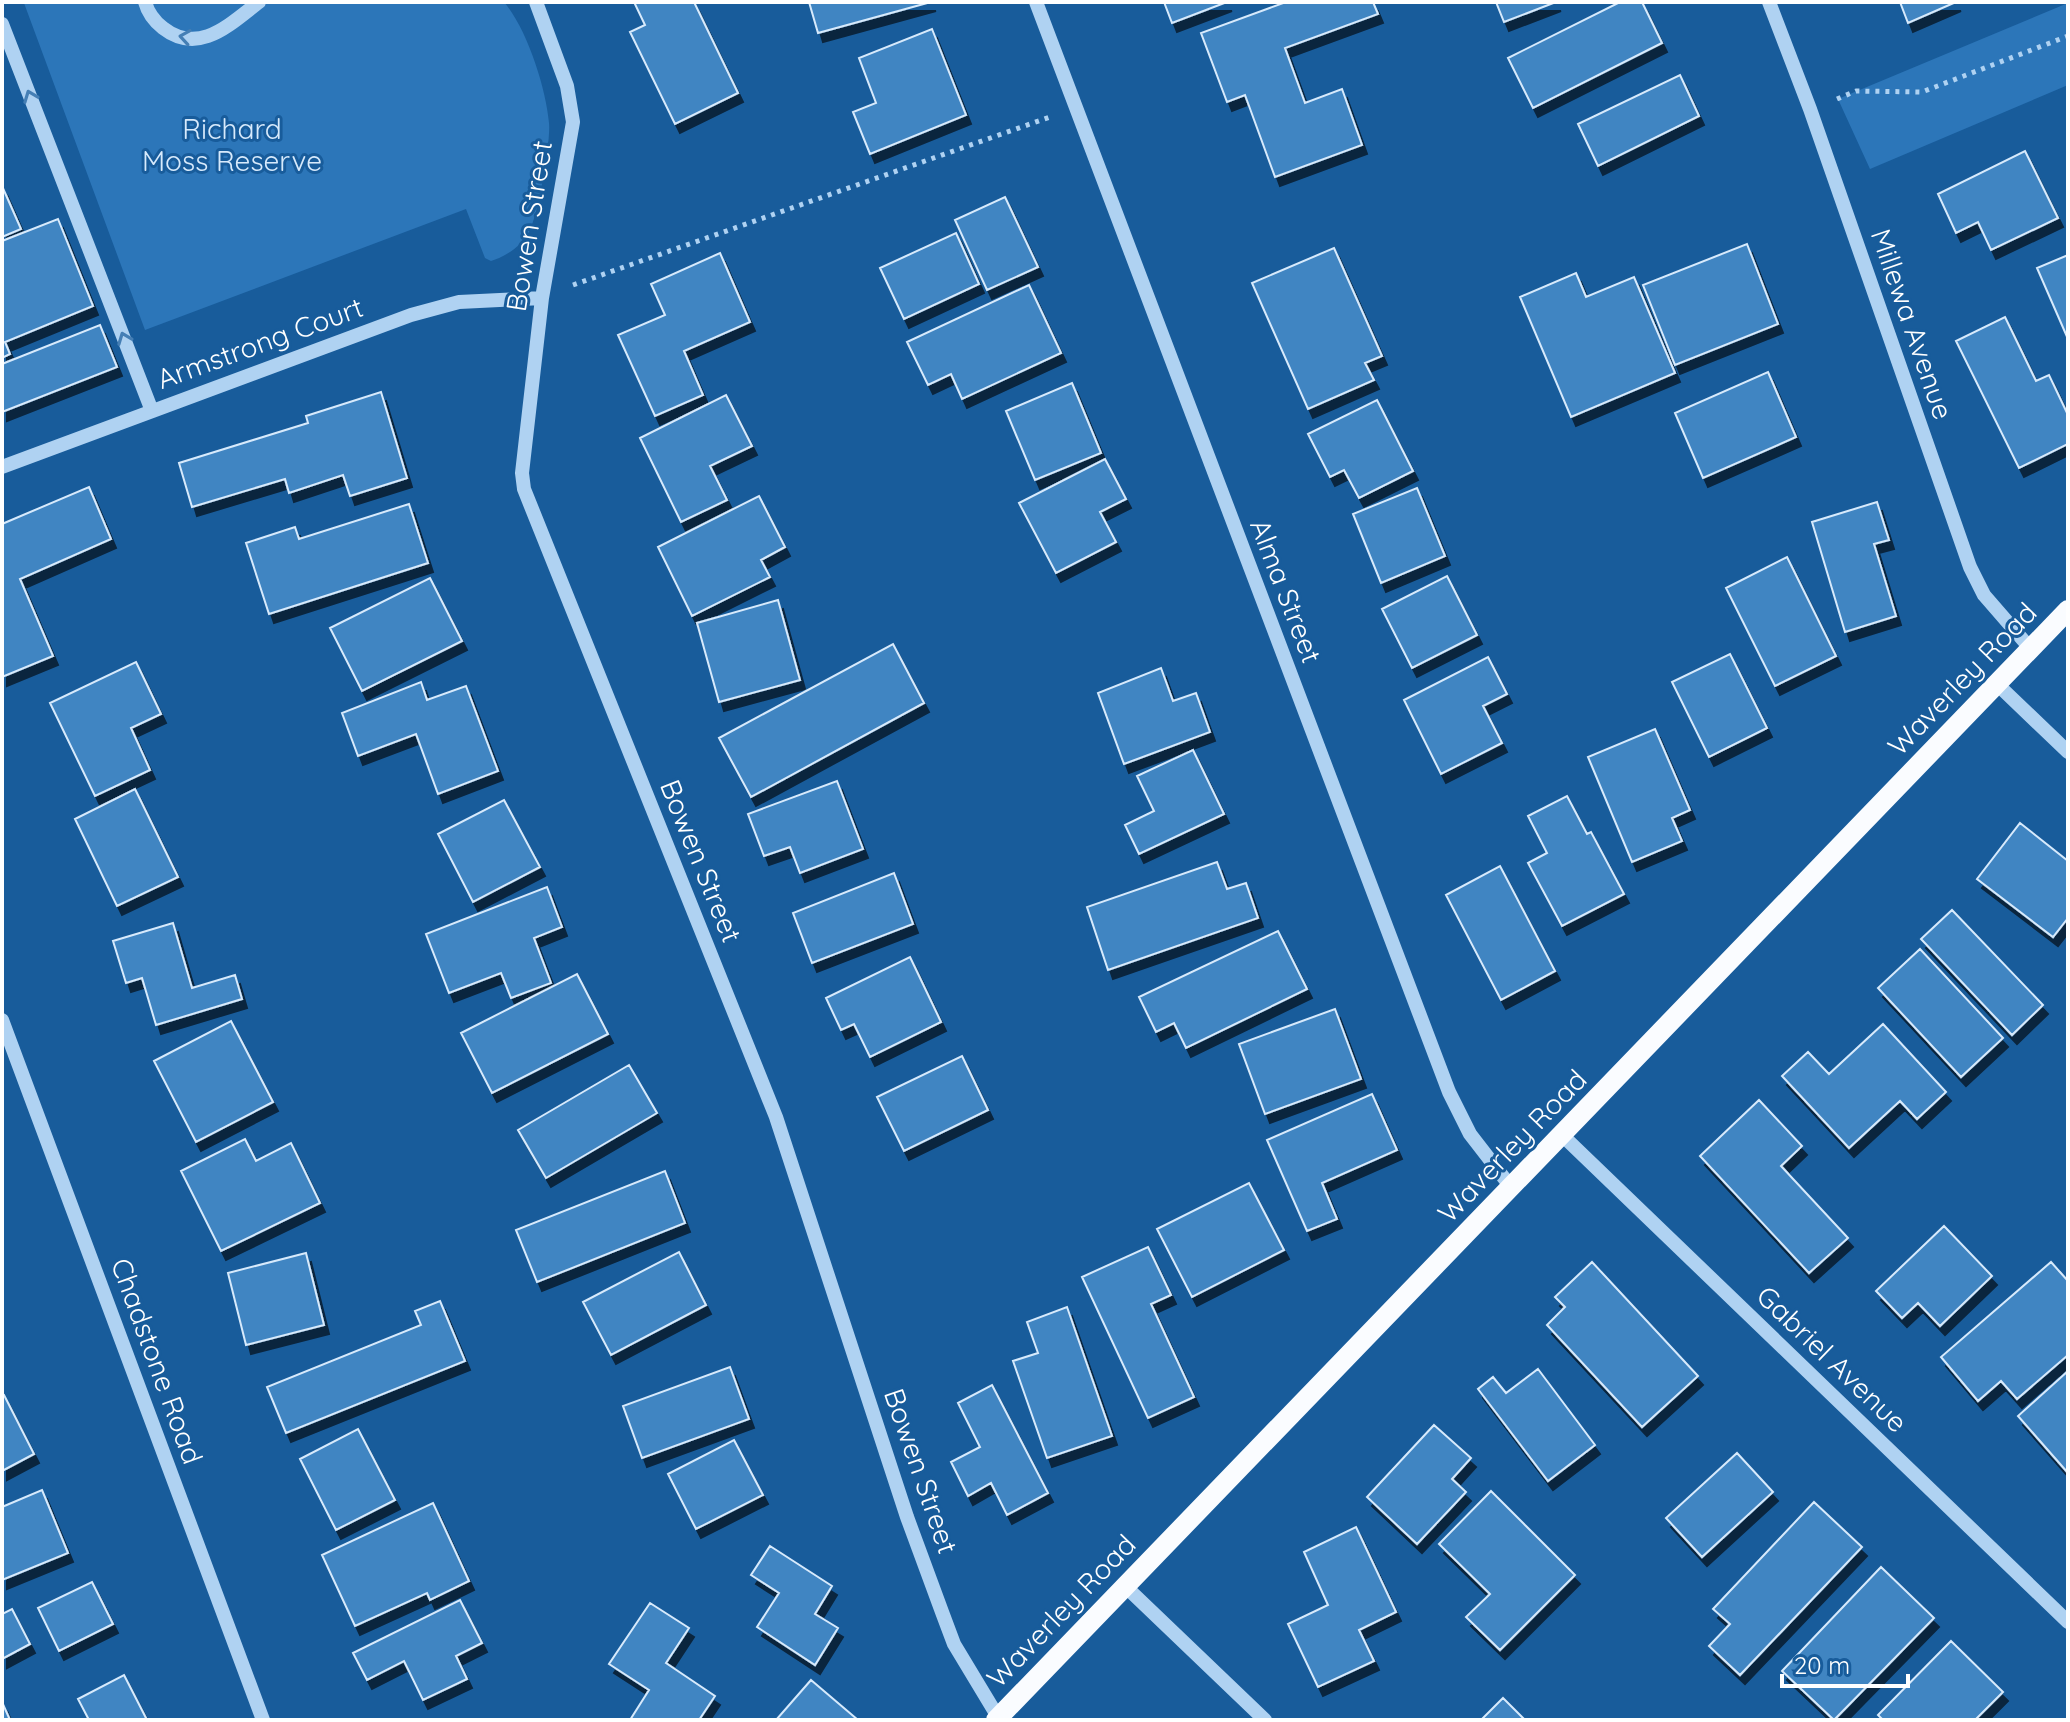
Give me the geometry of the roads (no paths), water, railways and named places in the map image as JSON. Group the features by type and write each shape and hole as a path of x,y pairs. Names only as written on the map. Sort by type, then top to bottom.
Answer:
{"main road":[{"name":"Waverley Road","path":"997,1719 2068,610"}],"street":[{"path":"145,2 156,23 170,34 187,39 205,39 222,32 259,2"},
{"path":"235,20 244,2"},
{"name":"Bowen Street","path":"536,2 567,86 573,122 542,298 522,473 524,489 776,1117 902,1502 954,1644 997,1719"},
{"name":"Alma Street","path":"1036,2 1449,1092 1470,1134 1511,1187"},
{"name":"Millewa Avenue","path":"1769,2 1810,109 1975,581 2030,648"},
{"path":"2,24 152,411"},
{"name":"Armstrong Court","path":"2,467 411,315 459,302 542,298"},
{"path":"1997,684 2068,752"},
{"name":"Chadstone Road","path":"2,1020 263,1720"},
{"name":"Gabriel Avenue","path":"1561,1134 2068,1622"},
{"path":"1125,1586 1265,1720"}],"park label":[{"name":"Richard Moss Reserve","path":"232,145"}]}
